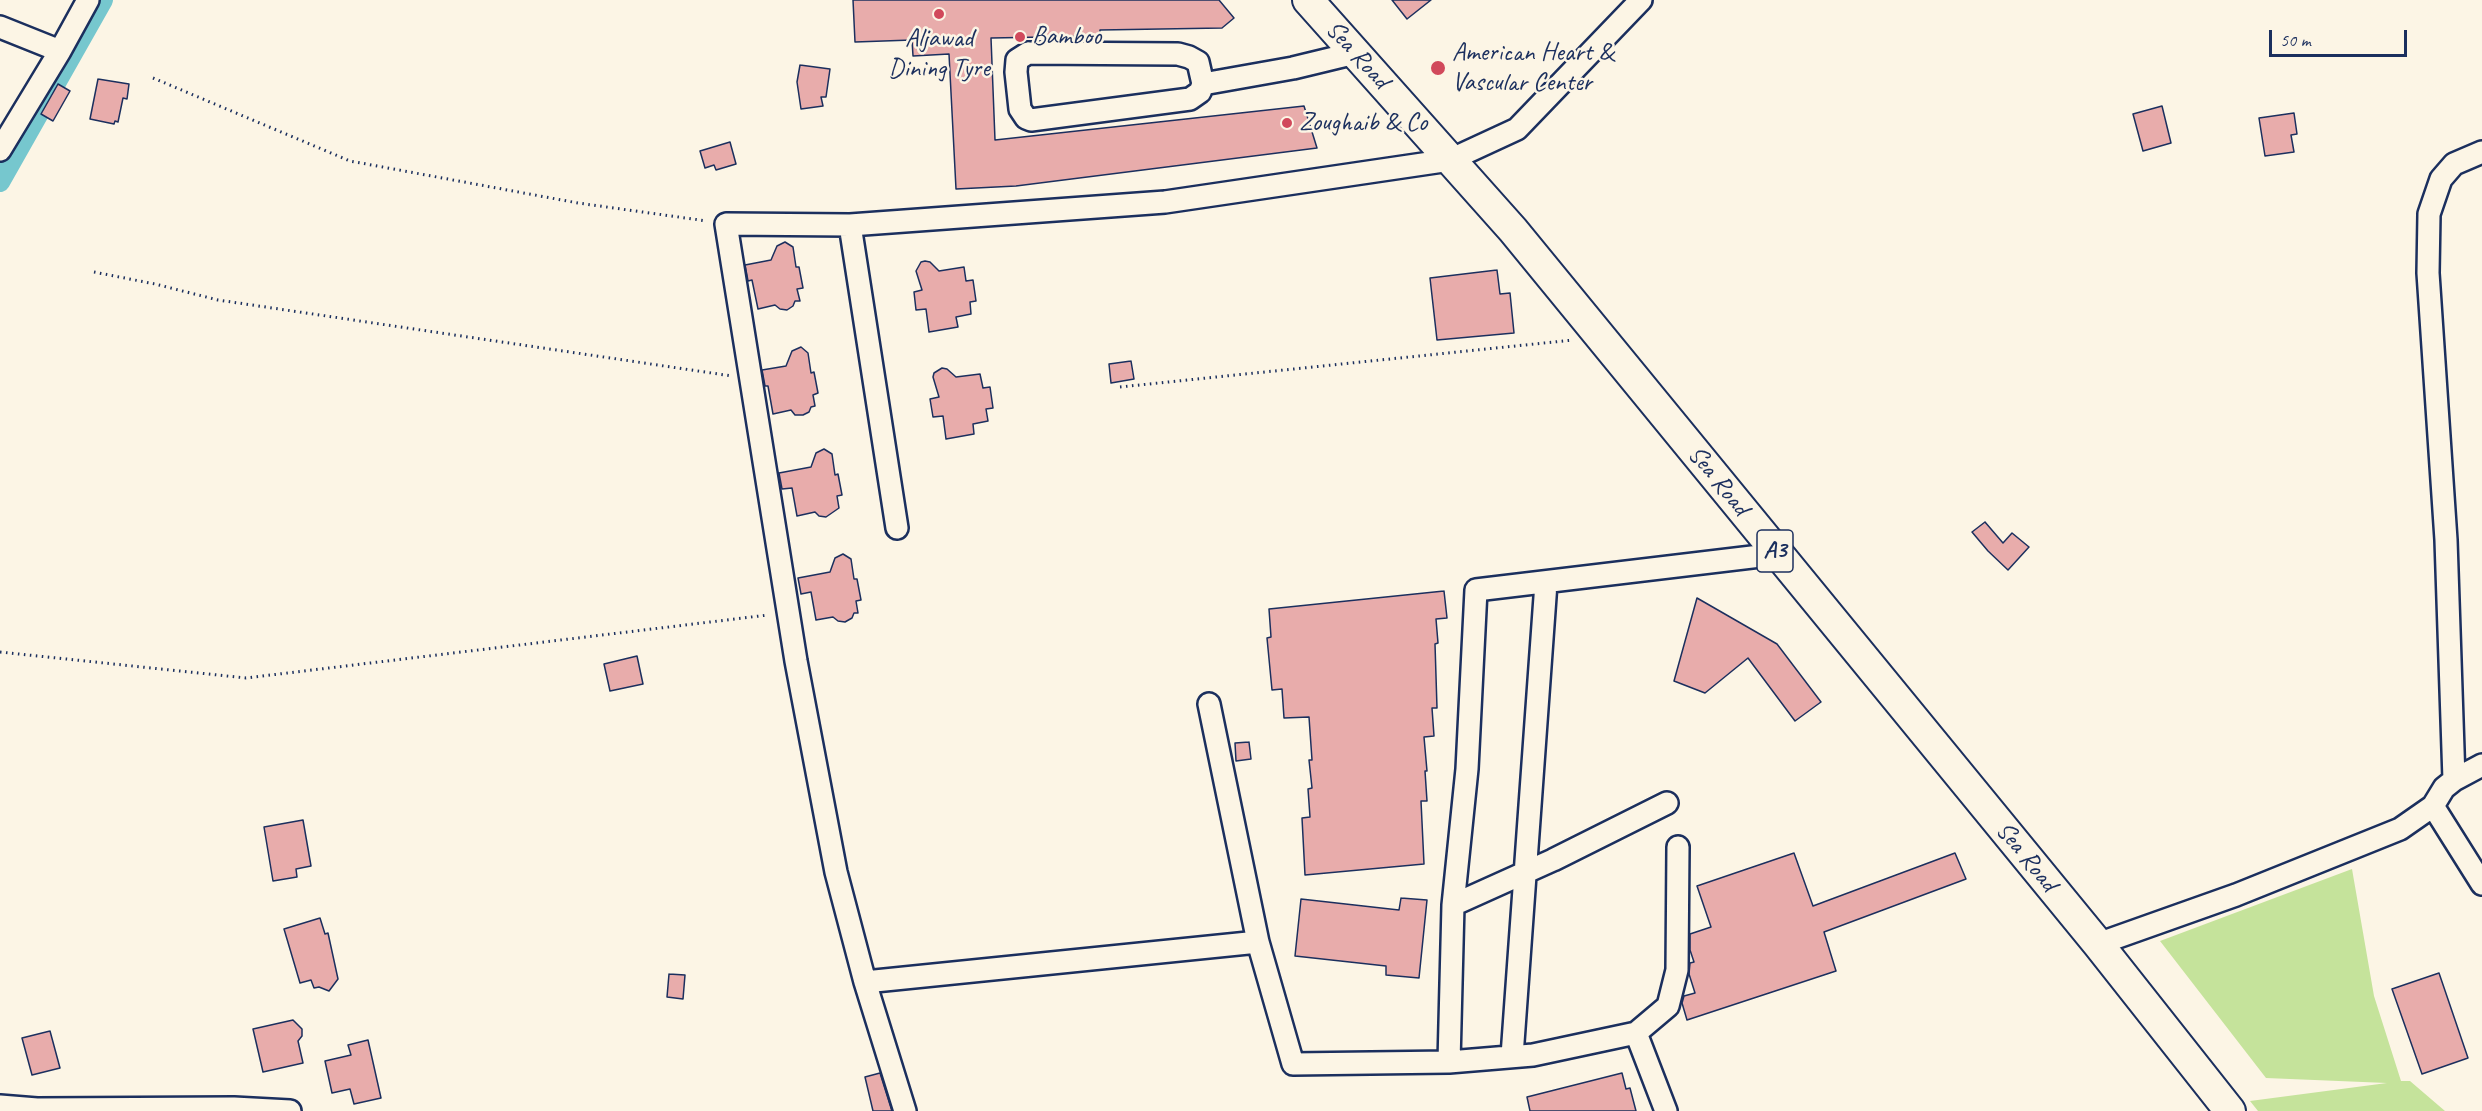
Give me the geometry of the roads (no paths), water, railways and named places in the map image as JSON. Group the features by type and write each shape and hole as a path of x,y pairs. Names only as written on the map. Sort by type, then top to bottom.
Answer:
{"highway":[{"name":"Sea Road","path":"1308,0 1513,230 2097,944 2230,1111"}],"street":[{"path":"0,150 88,0"},
{"path":"905,1111 865,982 836,872 788,613 726,224 850,225 1165,202 1450,160 1517,129 1641,0"},
{"path":"0,27 60,51"},
{"path":"1028,53 1178,54 1198,62 1203,84 1200,92 1190,99 1031,120 1026,118 1020,109 1016,64 1017,60 1028,53"},
{"path":"1203,84 1293,68 1355,53"},
{"path":"2454,780 2446,540 2428,273 2429,214 2440,179 2454,164 2482,152"},
{"path":"850,225 897,528"},
{"path":"1449,1062 1453,905 1467,769 1476,590 1777,554"},
{"path":"1512,1056 1546,583"},
{"path":"1209,704 1258,942 1293,1064 1449,1062 1533,1055 1636,1033 1668,1006 1677,970 1678,847"},
{"path":"2097,944 2236,895 2400,829 2433,806 2445,788 2454,780 2482,765"},
{"path":"1453,905 1527,872 1667,803"},
{"path":"2433,806 2482,884"},
{"path":"865,982 1258,942"},
{"path":"1636,1033 1666,1111"},
{"path":"0,1106 37,1109 234,1108 290,1111"}],"waterway":[{"path":"0,182 103,0"}],"place":[{"name":"Aljawad Dining Tyre","path":"939,14"},
{"name":"Bamboo","path":"1020,37"},
{"name":"American Heart & Vascular Center","path":"1438,68"},
{"name":"Zoughaib & Co","path":"1287,123"}]}
